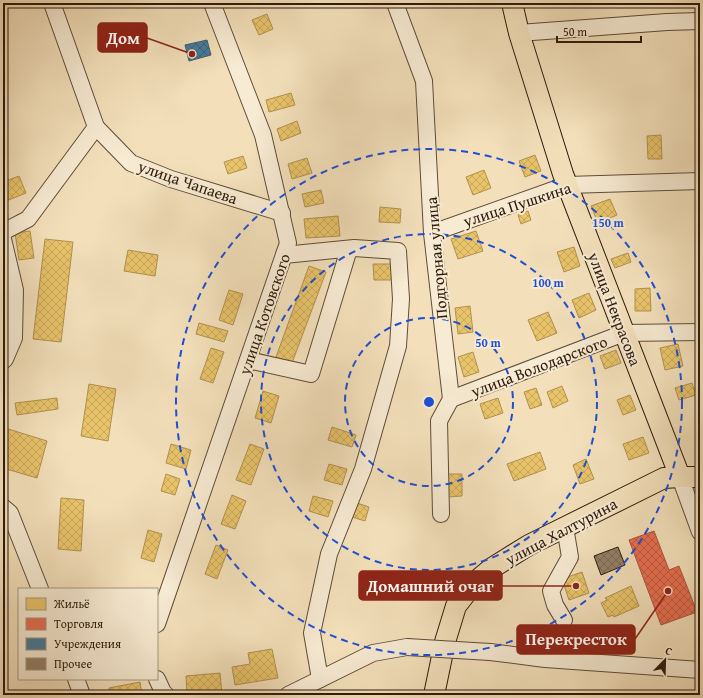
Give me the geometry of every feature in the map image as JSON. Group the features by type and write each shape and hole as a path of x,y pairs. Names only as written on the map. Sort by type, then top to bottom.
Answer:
{"main road":[{"name":"улица Некрасова","path":"512,3 519,33 567,185 680,477"},
{"name":"улица Халтурина","path":"434,695 445,642 456,606 474,582 492,568 529,545 664,478 700,477"}],"street":[{"name":"улица Чапаева","path":"52,3 96,127 131,163 171,179 282,213"},
{"name":"улица Котовского","path":"158,621 288,243 264,135 212,3"},
{"name":"Подгорная улица","path":"395,3 424,81 432,233 451,400"},
{"path":"519,33 700,21"},
{"path":"3,232 28,219 96,127"},
{"name":"улица Пушкина","path":"432,233 567,185 700,181"},
{"path":"3,239 15,290 15,306 14,338 3,361"},
{"path":"248,360 311,374 349,249"},
{"path":"284,255 349,249 398,251 402,299 398,346 363,469 329,554 312,633 320,680"},
{"name":"улица Володарского","path":"451,400 624,333 700,332"},
{"path":"441,514 438,421 451,400"},
{"path":"680,477 700,532"},
{"path":"3,506 10,513 40,588"},
{"path":"564,620 555,605 551,591 570,557 565,527"},
{"path":"288,695 373,653 407,647 490,652 545,659 700,670"},
{"path":"76,680 82,695"},
{"path":"157,680 166,695"}],"building: Жильё":[{"path":"267,14 273,29 259,35 252,20"},
{"path":"291,93 295,105 269,112 266,100"},
{"path":"297,121 301,133 281,141 277,129"},
{"path":"661,135 662,159 648,159 647,136"},
{"path":"696,139 700,139 700,155 696,155"},
{"path":"535,155 541,171 525,177 519,161"},
{"path":"243,156 247,168 228,174 224,162"},
{"path":"307,158 312,173 292,179 288,164"},
{"path":"484,170 491,188 473,195 466,177"},
{"path":"19,176 26,193 6,201 3,194 3,182"},
{"path":"321,190 324,203 305,207 302,194"},
{"path":"610,199 617,215 598,223 591,206"},
{"path":"380,207 401,209 400,223 379,222"},
{"path":"528,211 531,220 521,224 518,215"},
{"path":"338,216 340,236 306,238 304,219"},
{"path":"30,231 34,258 19,260 15,233"},
{"path":"476,231 483,251 458,259 451,239"},
{"path":"45,239 73,242 61,342 33,339"},
{"path":"574,247 580,266 564,272 557,252"},
{"path":"128,250 158,255 155,276 124,271"},
{"path":"628,253 631,262 615,268 611,259"},
{"path":"373,264 395,264 395,280 374,280"},
{"path":"309,266 326,272 292,363 276,357"},
{"path":"650,288 651,311 635,311 635,289"},
{"path":"229,290 243,294 233,325 219,320"},
{"path":"589,293 596,310 579,318 572,300"},
{"path":"470,306 473,332 458,334 455,308"},
{"path":"548,312 557,333 537,341 528,320"},
{"path":"199,323 228,331 224,342 196,334"},
{"path":"678,344 683,366 665,370 660,348"},
{"path":"211,348 224,352 213,383 200,379"},
{"path":"616,350 621,363 605,369 600,356"},
{"path":"473,352 479,372 464,377 458,357"},
{"path":"692,383 696,395 679,400 675,388"},
{"path":"89,384 116,389 108,441 81,436"},
{"path":"562,386 568,401 553,408 547,392"},
{"path":"536,388 542,405 530,409 524,392"},
{"path":"263,391 279,396 271,423 255,418"},
{"path":"630,395 636,410 623,415 617,400"},
{"path":"57,398 58,409 17,415 15,403"},
{"path":"498,398 503,413 485,419 480,404"},
{"path":"332,427 356,435 352,447 328,440"},
{"path":"5,428 47,441 37,478 3,468 3,434"},
{"path":"643,437 649,453 629,460 623,444"},
{"path":"700,438 700,458 697,458 696,439"},
{"path":"171,444 191,450 186,469 166,463"},
{"path":"250,444 264,449 251,485 236,480"},
{"path":"540,452 546,469 514,481 507,464"},
{"path":"586,459 594,479 580,484 573,465"},
{"path":"329,464 347,469 342,485 324,480"},
{"path":"166,474 180,479 175,495 161,491"},
{"path":"448,474 462,474 462,496 448,497"},
{"path":"232,495 246,501 235,529 221,524"},
{"path":"313,496 333,501 328,517 309,511"},
{"path":"61,498 84,500 81,551 58,549"},
{"path":"357,503 369,507 365,521 352,517"},
{"path":"148,530 162,534 154,562 141,558"},
{"path":"216,545 228,550 217,579 205,574"},
{"path":"582,572 589,593 569,600 562,579"},
{"path":"631,586 639,606 614,617 613,615 608,617 601,603 607,600 605,598"},
{"path":"272,649 278,678 235,685 232,667 250,664 248,653"},
{"path":"220,673 222,694 187,695 186,676"},
{"path":"140,682 142,695 110,695 109,688"}],"building: Торговля":[{"path":"654,531 669,570 679,566 697,612 661,625 629,540"}],"building: Учреждения":[{"path":"207,40 211,55 189,61 185,45"}],"building: Прочее":[{"path":"618,547 625,565 601,575 594,556"}],"place":[{"name":"Дом","path":"192,54"},
{"name":"Домашний очаг","path":"576,586"},
{"name":"Перекресток","path":"668,591"}]}
